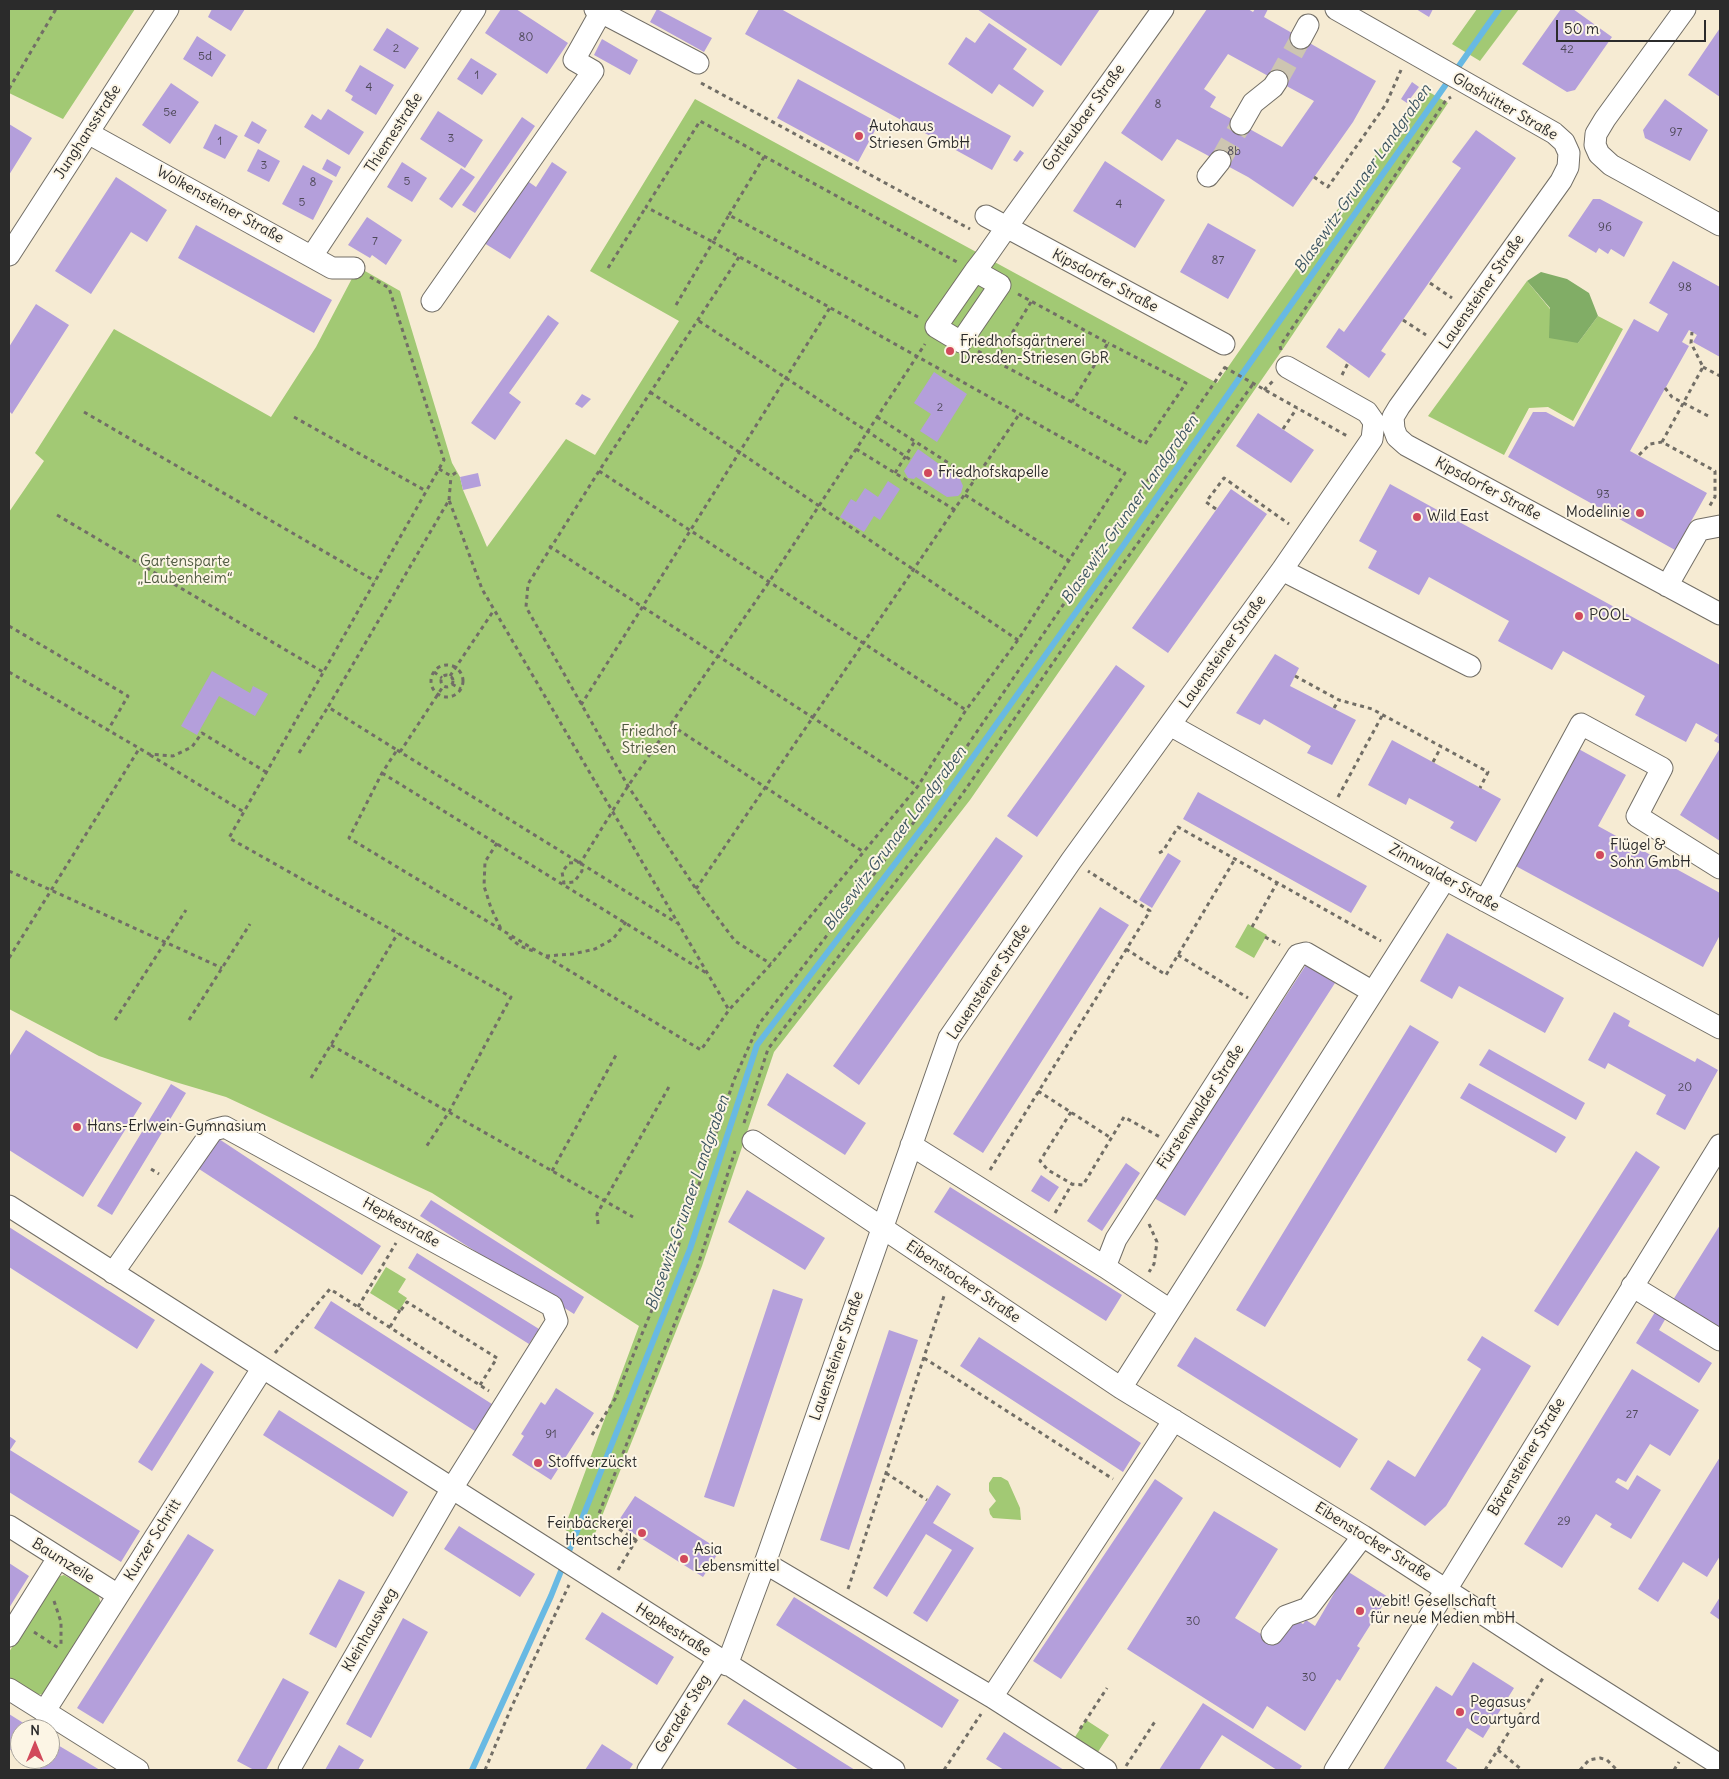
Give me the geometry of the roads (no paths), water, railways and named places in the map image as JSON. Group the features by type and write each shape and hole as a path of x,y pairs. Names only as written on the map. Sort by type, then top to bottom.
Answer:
{"street":[{"name":"Junghansstraße","path":"9,255 168,9"},
{"name":"Thiemestraße","path":"312,256 475,9"},
{"name":"Gottleubaer Straße","path":"975,271 1000,285 961,342 936,327 975,271 995,222 1163,9"},
{"name":"Glashütter Straße","path":"1336,9 1554,133 1564,142 1569,153"},
{"path":"1685,9 1605,119 1596,134 1595,145 1598,154 1611,165 1720,225"},
{"path":"432,301 593,71 574,60 598,10 698,63"},
{"path":"1241,124 1253,103 1273,87 1277,81"},
{"name":"Wolkensteiner Straße","path":"88,133 332,268 354,268"},
{"name":"Lauensteiner Straße","path":"723,1661 765,1563 949,1038 1071,861 1393,417 1561,181 1568,167 1569,153"},
{"name":"Kipsdorfer Straße","path":"995,222 1224,344"},
{"name":"Kipsdorfer Straße","path":"1287,367 1367,412 1374,422 1378,436 1397,437 1406,445 1720,614"},
{"path":"1667,586 1698,530 1720,526"},
{"path":"1282,570 1470,666"},
{"path":"1486,901 1582,724 1662,768 1637,816 1720,868"},
{"name":"Zinnwalder Straße","path":"1170,725 1445,879 1720,1028"},
{"path":"1121,1388 1445,879"},
{"name":"Fürstenwalder Straße","path":"1105,1266 1116,1239 1298,955 1306,953 1373,992"},
{"name":"Hepkestraße","path":"113,1273 213,1130 225,1127 552,1306 558,1321 451,1490"},
{"name":"Eibenstocker Straße","path":"745,1136 1121,1388 1363,1536 1720,1765"},
{"path":"911,1145 1105,1266 1170,1310"},
{"name":"Bärensteiner Straße","path":"1335,1770 1720,1145"},
{"name":"Hepkestraße","path":"9,1206 451,1490 894,1770"},
{"path":"1632,1286 1720,1340"},
{"name":"Kurzer Schritt","path":"44,1712 65,1655 118,1595 263,1369"},
{"path":"992,1697 1174,1420"},
{"name":"Kleinhausweg","path":"289,1770 451,1490"},
{"name":"Baumzeile","path":"9,1526 118,1595"},
{"path":"1272,1634 1286,1616 1308,1608 1363,1536"},
{"path":"13,1629 58,1558"},
{"path":"765,1563 992,1697 1106,1770"},
{"name":"Gerader Steg","path":"648,1770 723,1661"},
{"path":"9,1689 138,1770"}],"waterway":[{"name":"Blasewitz‐Grunaer Landgraben","path":"472,1770 551,1596 690,1249 757,1045 929,819 1123,546 1499,9"}],"tunnel":[{"path":"1277,81 1301,38"},
{"path":"1220,161 1241,124"}],"place":[{"name":"Autohaus Striesen GmbH","path":"859,136"},
{"name":"Friedhofsgärtnerei Dresden-Striesen GbR","path":"950,351"},
{"name":"Friedhofskapelle","path":"928,473"},
{"name":"Modelinie","path":"1640,513"},
{"name":"Wild East","path":"1417,517"},
{"name":"POOL","path":"1579,616"},
{"name":"Flügel & Sohn GmbH","path":"1600,855"},
{"name":"Hans-Erlwein-Gymnasium","path":"77,1127"},
{"name":"Stoffverzückt","path":"538,1463"},
{"name":"Feinbäckerei Hentschel","path":"642,1533"},
{"name":"Asia Lebensmittel","path":"684,1559"},
{"name":"webit! Gesellschaft für neue Medien mbH","path":"1360,1611"},
{"name":"Pegasus Courtyard","path":"1460,1712"}],"park label":[{"name":"Gartensparte „Laubenheim“","path":"185,570"},
{"name":"Friedhof Striesen","path":"649,740"}]}
